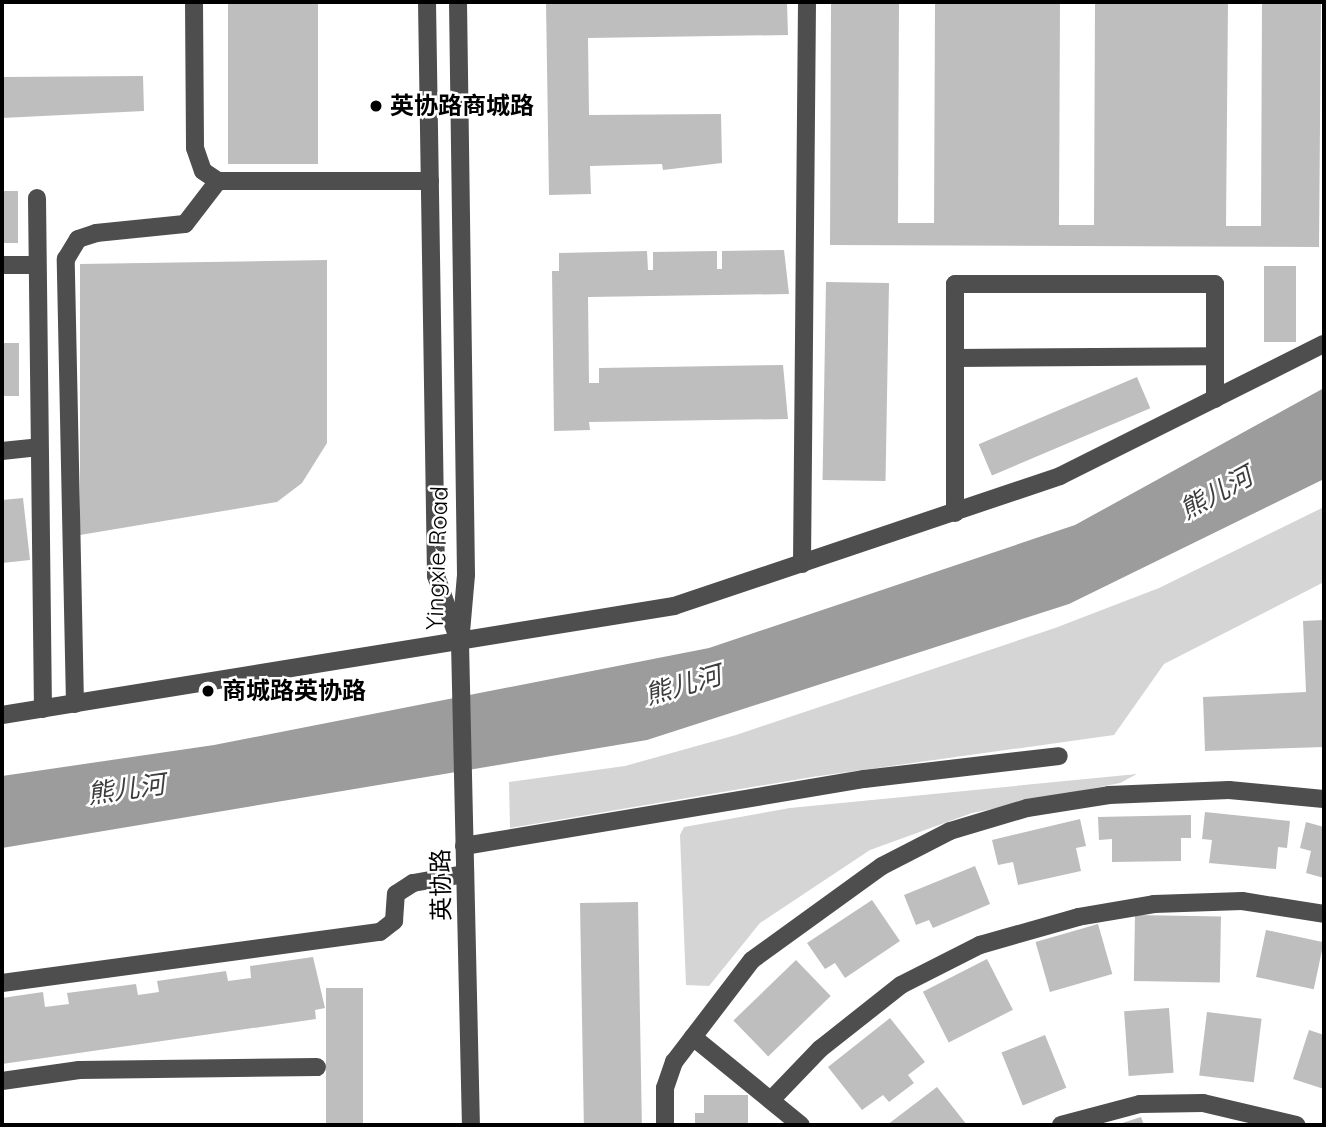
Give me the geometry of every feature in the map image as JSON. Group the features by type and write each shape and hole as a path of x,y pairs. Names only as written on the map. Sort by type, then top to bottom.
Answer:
{"street":[{"path":"194,2 195,148 203,170 218,181 430,181"},
{"name":"Yingxie Road","path":"427,2 436,576 460,643"},
{"name":"Yingxie Road","path":"458,2 466,575 460,643"},
{"path":"802,564 807,2"},
{"path":"75,704 66,259 78,239 96,233 186,224 218,181"},
{"path":"37,198 43,709"},
{"path":"2,265 37,265"},
{"path":"955,513 956,284 1215,284 1215,399"},
{"path":"2,715 460,643 674,606 1060,476 1324,344"},
{"path":"956,358 1215,356"},
{"path":"2,451 39,447"},
{"name":"英协路","path":"460,643 471,1125"},
{"path":"464,846 864,779 1059,756"},
{"path":"666,1125 665,1088 693,1037 752,960 882,866 950,831 1027,808 1108,795 1229,790 1324,799"},
{"path":"2,983 380,933 394,922 396,894 413,883 465,874"},
{"path":"771,1100 820,1049 901,985 980,944 1078,916 1154,904 1242,901 1324,915"},
{"path":"693,1037 802,1125"},
{"path":"2,1081 79,1070 317,1067"},
{"path":"1061,1125 1140,1104 1203,1103 1296,1125"}],"shaded area":[{"path":"1324,507 1324,582 1164,664 1114,735 812,777 510,828 509,782 625,766 736,735 1055,628 1159,588"},
{"path":"1137,774 1120,783 972,813 870,850 760,923 709,986 686,985 680,835 684,827 790,808"}],"water":[{"name":"熊儿河","path":"1324,388 1324,479 1069,604 647,740 2,848 2,776 214,745 709,648 1075,525"}],"building":[{"path":"228,2 318,2 318,164 228,164"},
{"path":"546,2 787,2 788,35 588,38 589,115 721,114 722,163 663,170 662,164 590,166 591,194 549,195"},
{"path":"831,2 899,2 898,223 934,223 935,2 1060,2 1059,225 1094,225 1095,2 1228,2 1226,226 1261,226 1262,2 1321,2 1319,247 830,245"},
{"path":"143,76 144,111 2,118 2,77"},
{"path":"2,191 18,191 18,243 2,243"},
{"path":"784,250 789,294 588,297 589,383 599,383 599,368 783,365 788,419 589,422 590,430 554,431 552,271 559,271 559,253 647,251 648,270 653,270 653,252 717,251 717,269 722,269 722,251"},
{"path":"327,260 327,443 302,483 277,502 80,535 80,264"},
{"path":"1264,266 1296,266 1296,342 1264,342"},
{"path":"826,282 889,283 886,481 823,480"},
{"path":"2,343 19,343 19,396 2,396"},
{"path":"1137,377 1150,408 992,476 979,444"},
{"path":"23,498 30,560 2,563 2,500"},
{"path":"1324,620 1324,747 1205,751 1203,697 1306,692 1303,621"},
{"path":"1205,812 1290,821 1287,848 1278,847 1276,869 1209,863 1212,840 1202,839"},
{"path":"1191,815 1191,838 1181,838 1181,861 1112,862 1112,839 1099,840 1098,817"},
{"path":"1080,819 1086,846 1076,848 1081,871 1018,885 1013,862 998,865 992,840"},
{"path":"1306,822 1324,827 1324,878 1306,873 1311,851 1300,848"},
{"path":"975,866 990,904 933,928 929,920 916,925 904,895"},
{"path":"872,900 900,941 845,978 835,963 825,969 807,943"},
{"path":"638,902 642,1125 584,1125 580,903"},
{"path":"1135,915 1221,917 1220,982 1134,981"},
{"path":"1098,924 1112,974 1050,992 1036,942"},
{"path":"1266,930 1324,942 1314,989 1256,977"},
{"path":"313,957 325,1008 315,1010 316,1019 2,1064 2,998 43,992 45,1007 69,1004 67,993 136,984 138,995 159,992 157,981 226,971 228,981 251,978 250,966"},
{"path":"987,959 1013,1010 949,1042 923,992"},
{"path":"796,960 831,996 768,1056 733,1020"},
{"path":"326,988 363,988 363,1125 326,1125"},
{"path":"1169,1008 1174,1073 1129,1076 1124,1011"},
{"path":"1207,1012 1262,1019 1254,1082 1199,1076"},
{"path":"890,1018 925,1062 908,1075 914,1083 889,1102 883,1095 862,1110 828,1067"},
{"path":"1309,1030 1324,1035 1324,1089 1293,1079"},
{"path":"1045,1035 1066,1088 1023,1105 1001,1053"},
{"path":"937,1087 967,1125 887,1125"},
{"path":"704,1095 748,1095 748,1125 695,1125 695,1113 704,1113"},
{"path":"1141,1117 1144,1125 1116,1125"}],"place":[{"name":"英协路商城路","path":"376,106"},
{"name":"商城路英协路","path":"208,691"}]}
